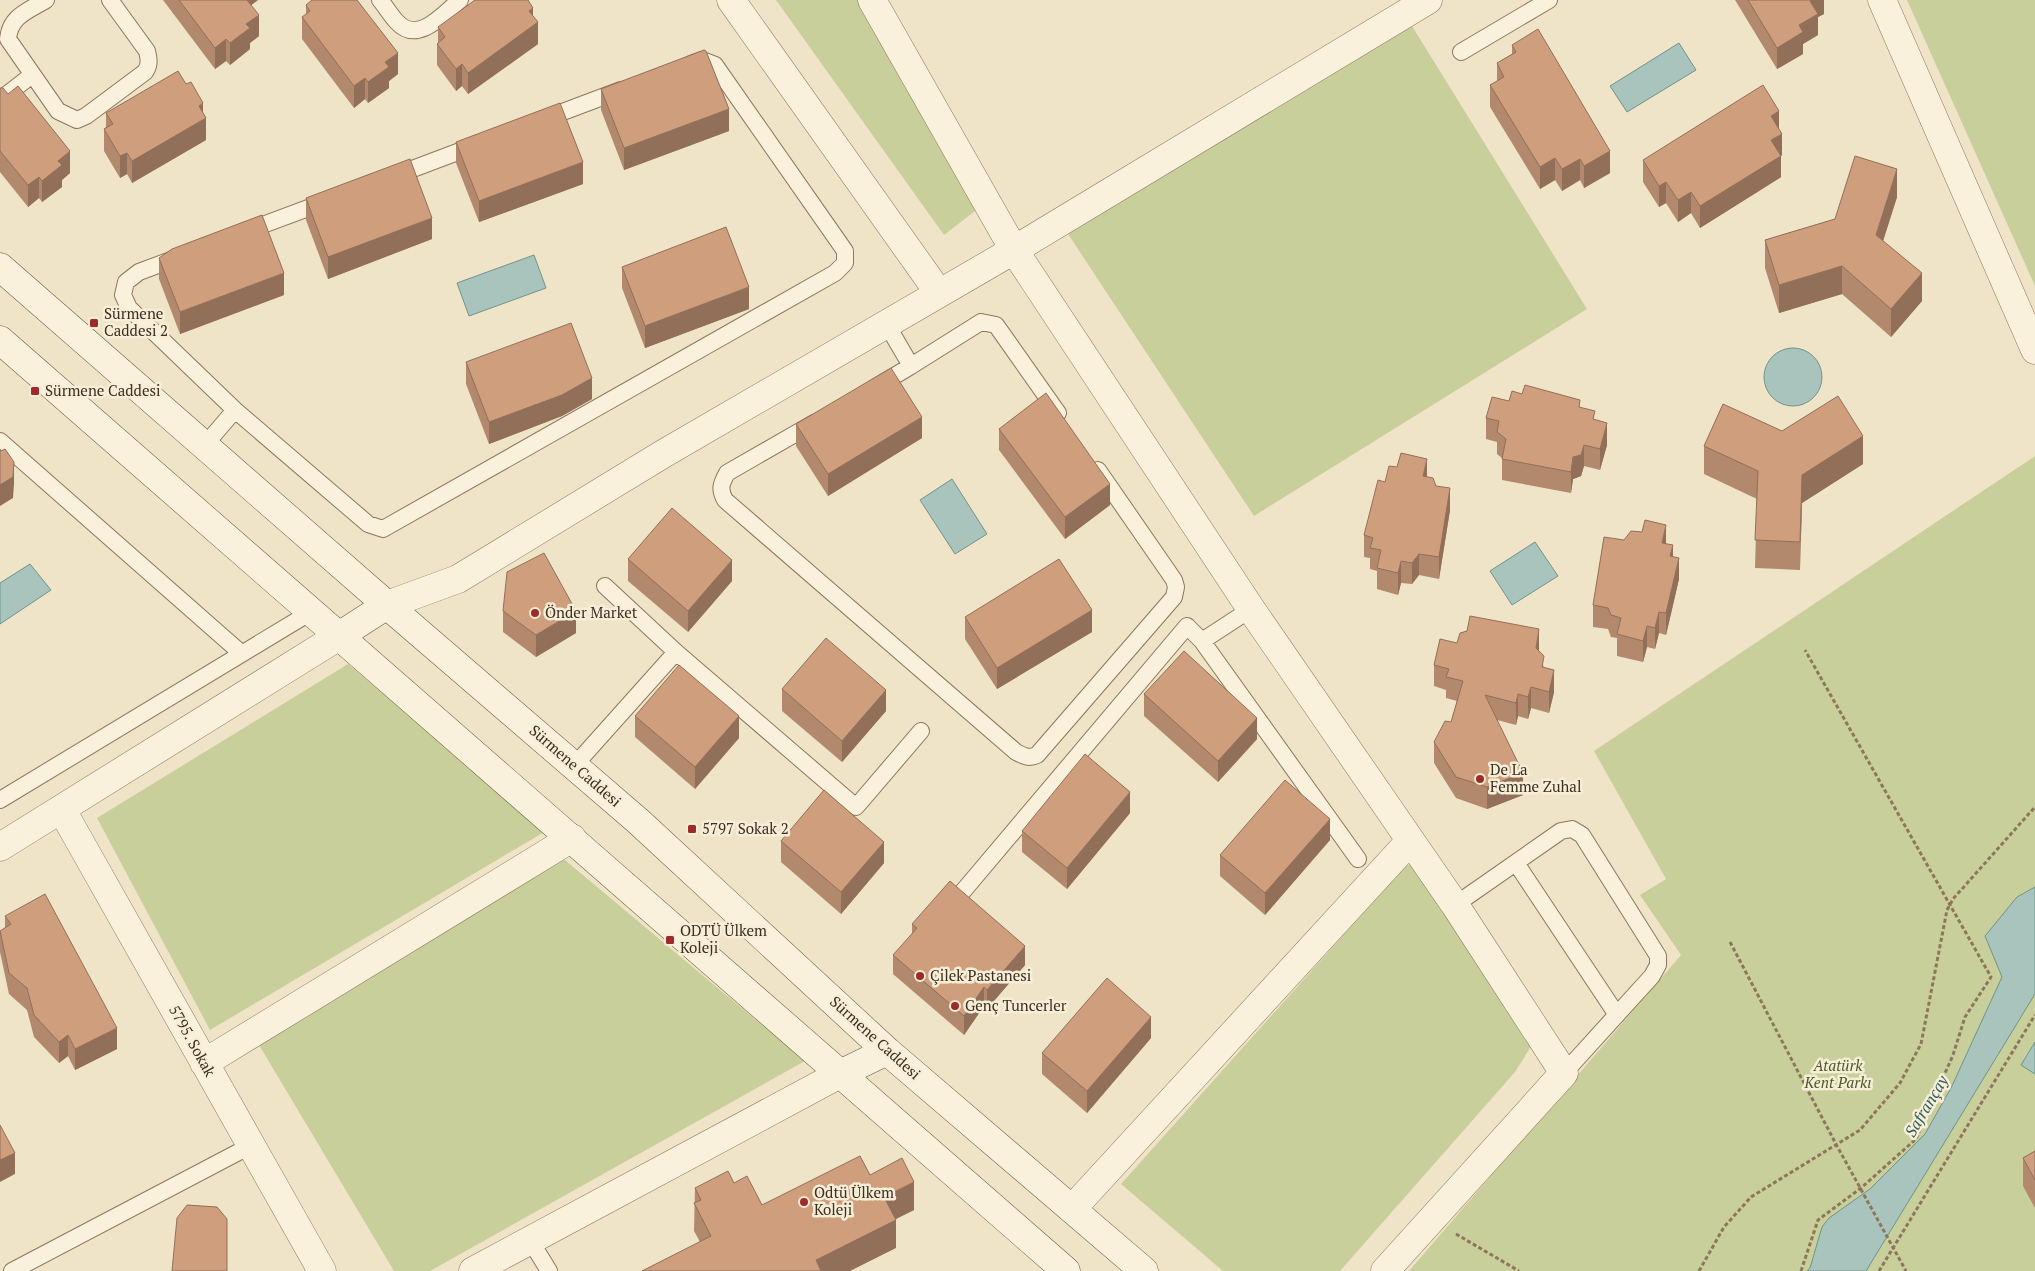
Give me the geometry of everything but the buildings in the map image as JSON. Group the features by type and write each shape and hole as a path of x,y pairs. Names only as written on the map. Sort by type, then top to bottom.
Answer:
{"street":[{"path":"732,0 938,293"},
{"path":"872,0 1014,250 1252,609 1454,905 1564,1073 1385,1271"},
{"path":"0,848 387,606 458,579 672,449 1014,250 1428,0"},
{"path":"1882,0 2035,350"},
{"name":"Sürmene Caddesi","path":"0,267 387,606 638,821 887,1051 1144,1271"},
{"path":"0,340 1066,1271"},
{"name":"5795. Sokak","path":"62,810 322,1271"},
{"path":"204,1063 572,838"},
{"path":"1072,1209 1410,841"},
{"path":"473,1271 840,1074 887,1051"}],"lane":[{"path":"46,0 11,23 8,39 58,111 77,120 86,116 145,72 150,60 148,51 110,0"},
{"path":"380,0 398,23 408,31 416,31 424,29 460,0"},
{"path":"1461,52 1549,0"},
{"path":"195,251 139,272 126,282 123,295 130,308 235,410 368,524 383,529 835,273 845,263 845,251 715,65 702,60 679,68"},
{"path":"0,100 32,75"},
{"path":"530,124 632,86"},
{"path":"381,180 493,138"},
{"path":"232,237 344,194"},
{"path":"861,395 912,366 980,322 996,325 1066,425"},
{"path":"886,323 912,366"},
{"path":"204,446 235,410"},
{"path":"828,415 727,473 721,483 721,492 725,500 1016,752 1026,757 1037,755 1174,597 1176,587 1174,580 1089,458"},
{"path":"0,441 241,653"},
{"path":"605,586 676,652 856,807 921,731"},
{"path":"1202,640 1252,609"},
{"path":"0,800 311,612"},
{"path":"959,896 1187,626 1202,640 1358,859"},
{"path":"574,766 676,652"},
{"path":"1454,905 1561,831 1572,829 1582,835 1658,956 1658,965 1652,976 1564,1073"},
{"path":"1516,863 1617,1015"},
{"path":"12,1271 250,1146"},
{"path":"530,1240 549,1271"}],"path":[{"path":"1801,1271 1818,1220 1860,1188 1916,1138 1953,1055 1965,1017 1991,977 1804,650"},
{"path":"1699,1271 1724,1227 1752,1197 1860,1130 1900,1083 1921,1044 1939,945 1949,906 1953,899 2035,806"},
{"path":"1730,942 1837,1146 1906,1271"},
{"path":"1879,1271 2035,1015"},
{"path":"1454,1232 1519,1271"}],"green space":[{"path":"776,0 861,0 979,208 944,235"},
{"path":"1907,0 2035,0 2035,286"},
{"path":"1412,26 1587,309 1254,516 1064,228"},
{"name":"Atatürk Kent Parkı","path":"2035,456 2035,1271 1409,1271 1681,955 1640,895 1666,879 1594,751"},
{"path":"348,664 546,831 210,1030 97,818"},
{"path":"559,855 805,1061 430,1271 394,1271 256,1040"},
{"path":"1422,862 1527,1024 1530,1048 1515,1072 1340,1271 1223,1271 1121,1184 1405,866"}],"water":[{"path":"1679,43 1696,70 1627,112 1610,86"},
{"path":"534,255 546,288 469,316 457,283"},
{"path":"1787,348 1799,348 1814,356 1822,371 1822,383 1814,398 1799,406 1787,406 1772,398 1764,383 1764,371 1772,356"},
{"path":"952,479 987,534 955,554 920,500"},
{"path":"1535,542 1558,576 1512,605 1490,571"},
{"path":"30,564 51,590 0,624 0,583"},
{"path":"2035,887 2035,994 1866,1271 1807,1271 1810,1268 1822,1227 1829,1218 1870,1189 1925,1134 1951,1088 2002,977 1985,936 2017,897"},
{"path":"2035,1042 2035,1074 2021,1065"}],"place":[{"name":"Sürmene Caddesi 2","path":"94,323"},
{"name":"Sürmene Caddesi","path":"35,391"},
{"name":"Önder Market","path":"535,613"},
{"name":"De La Femme Zuhal","path":"1480,779"},
{"name":"5797 Sokak 2","path":"692,829"},
{"name":"ODTÜ Ülkem Koleji","path":"670,940"},
{"name":"Çilek Pastanesi","path":"920,976"},
{"name":"Genç Tuncerler","path":"955,1006"},
{"name":"Odtü Ülkem Koleji","path":"804,1202"}],"water label":[{"name":"Safrançay","path":"1926,1106"}]}
